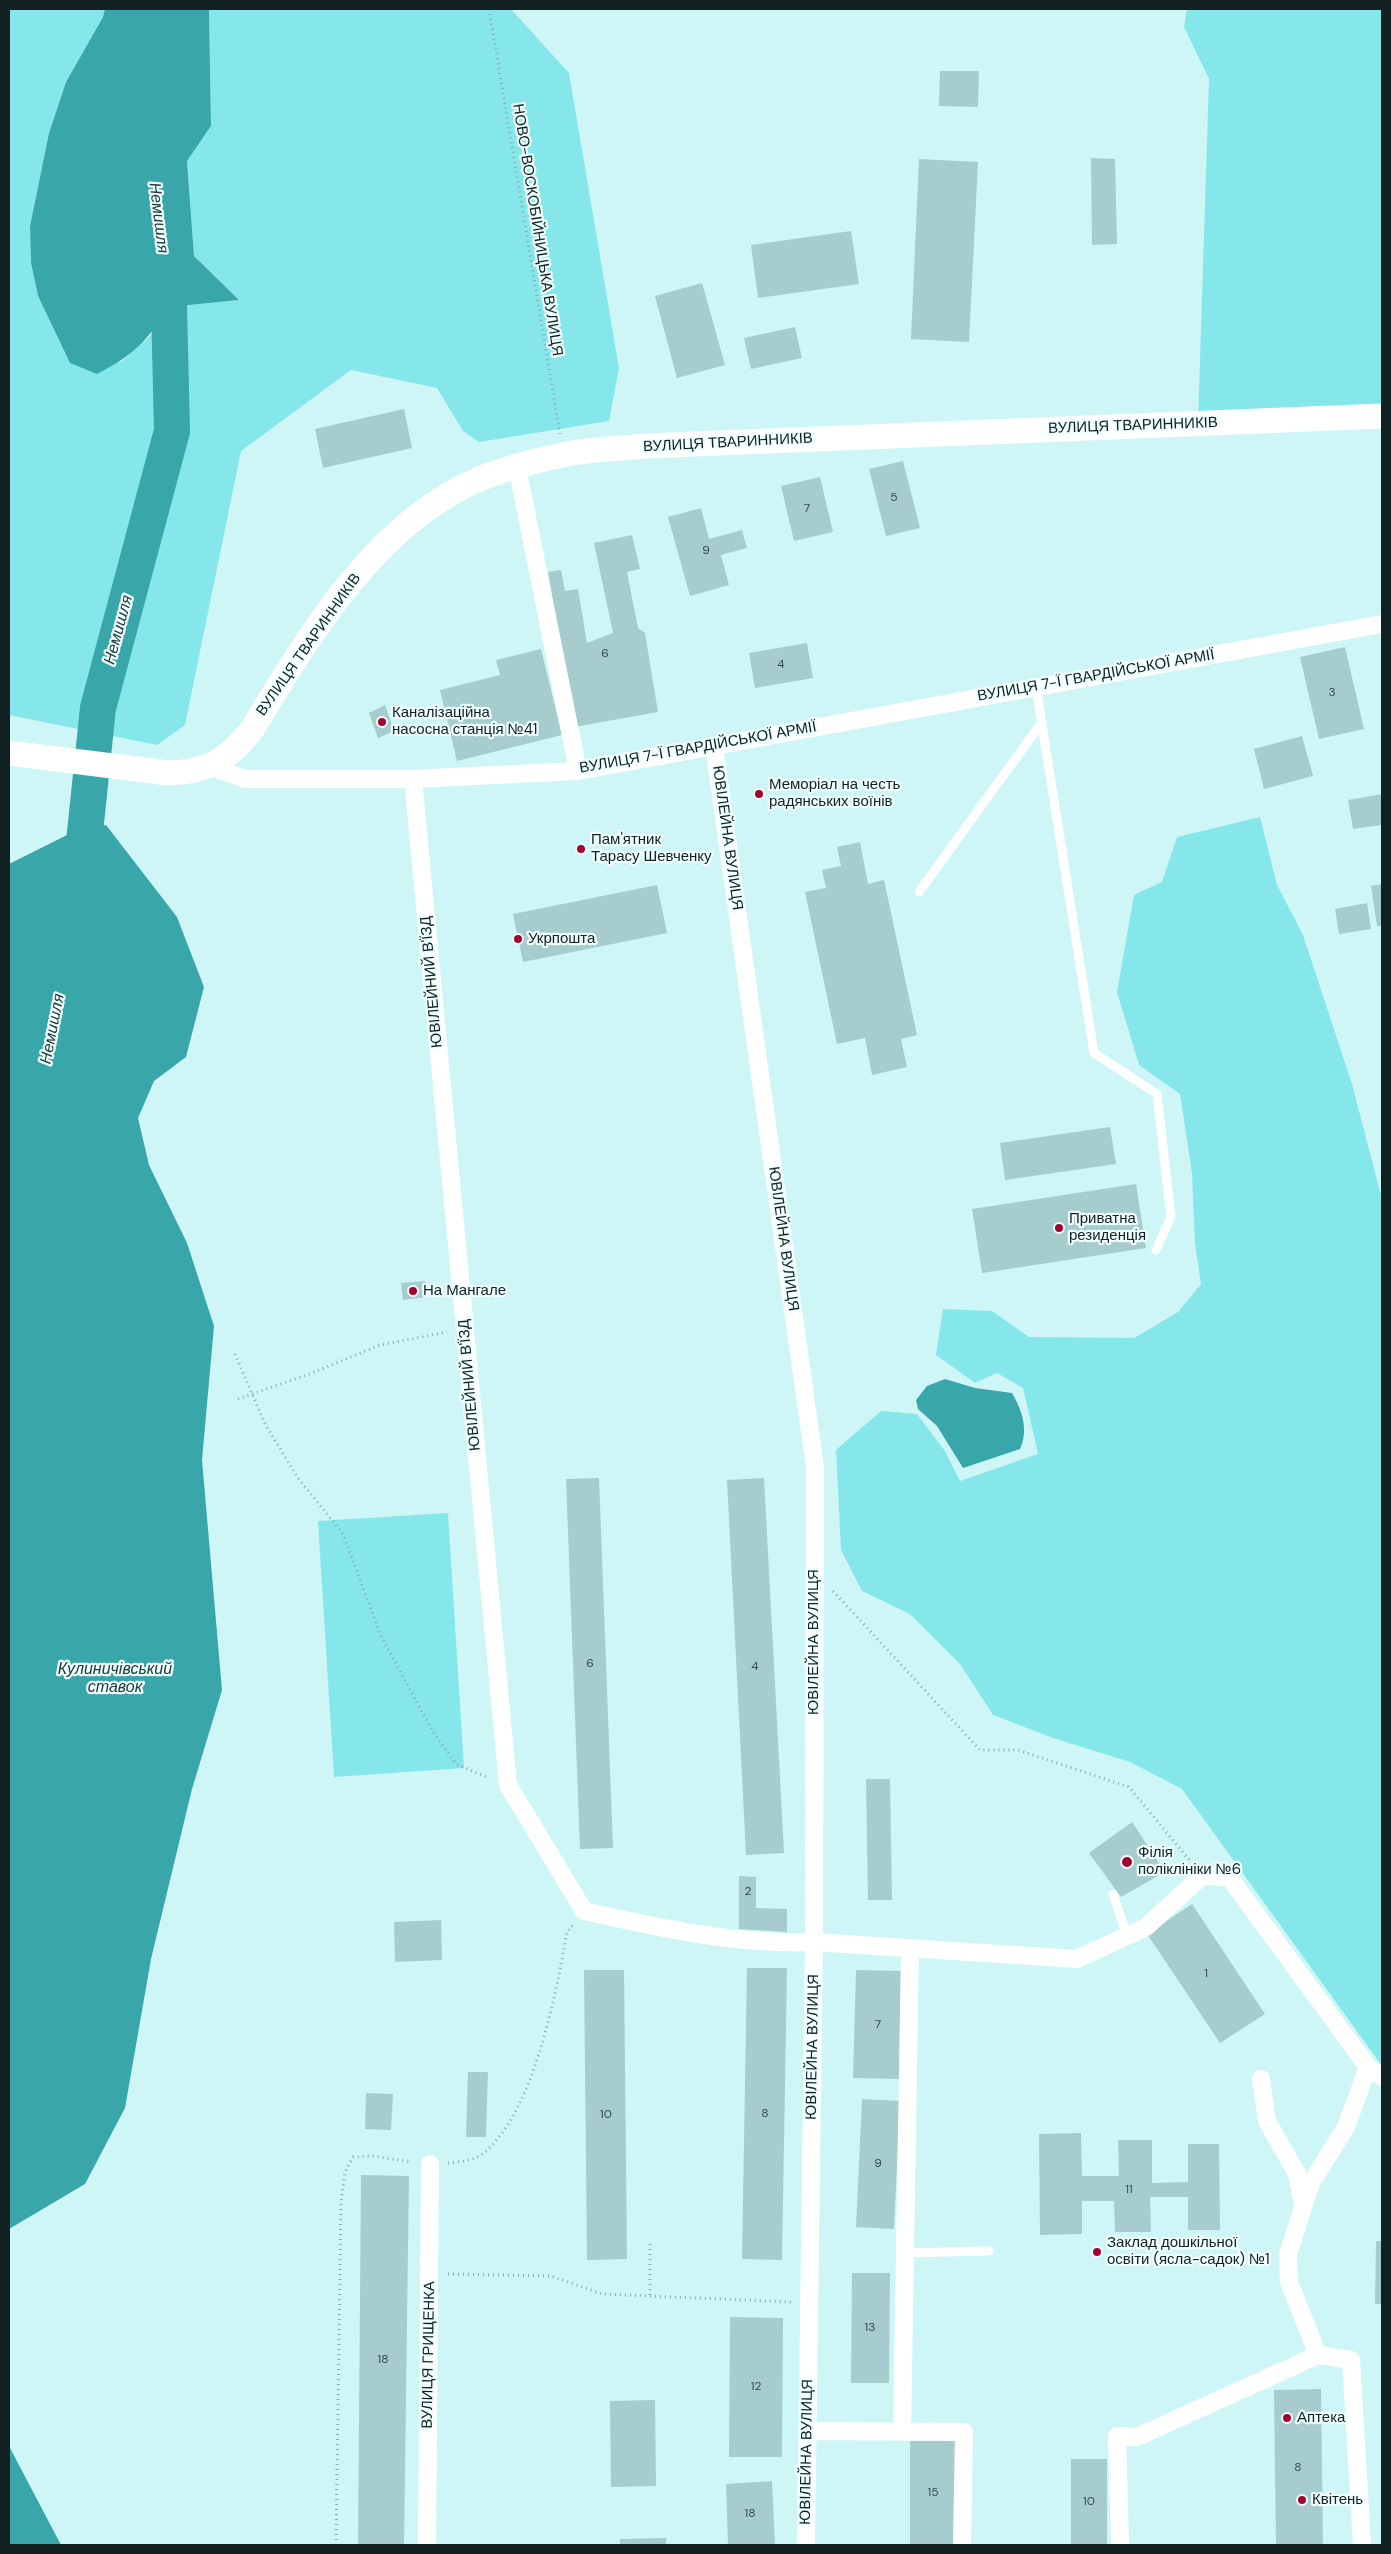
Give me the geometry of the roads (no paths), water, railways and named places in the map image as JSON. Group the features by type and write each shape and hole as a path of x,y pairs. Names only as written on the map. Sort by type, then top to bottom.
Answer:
{"main road":[{"name":"ВУЛИЦЯ ТВАРИННИКІВ","path":"209,766 224,759 238,748 332,608 355,577 380,549 431,505 456,490 517,467 563,454 646,446 1382,416"},
{"path":"9,753 141,771 188,772 209,766"}],"street":[{"path":"517,467 578,770"},
{"name":"ВУЛИЦЯ 7-Ї ГВАРДІЙСЬКОЇ АРМІЇ","path":"209,766 245,779 413,778 578,770 1382,624"},
{"name":"ЮВІЛЕЙНА ВУЛИЦЯ","path":"714,746 815,1467 814,1942 806,2545"},
{"name":"ЮВІЛЕЙНИЙ В'ЇЗД","path":"413,778 508,1786 584,1911 653,1927 780,1944 814,1942"},
{"path":"814,1942 1077,1959 1146,1927 1202,1876 1229,1877 1375,2072 1346,2127 1310,2183 1288,2254 1289,2282 1318,2355"},
{"path":"902,2432 910,1948"},
{"path":"1262,2079 1267,2121 1297,2174 1303,2205"},
{"name":"ВУЛИЦЯ ГРИЩЕНКА","path":"426,2545 430,2164"},
{"path":"1120,2545 1116,2436 1137,2436 1318,2355 1351,2360 1362,2545"},
{"path":"808,2430 964,2432 962,2545"}],"lane":[{"path":"1036,687 1094,1053 1157,1094 1171,1217 1156,1250"},
{"path":"919,892 1042,722"},
{"path":"1114,1894 1127,1936"},
{"path":"905,2253 990,2251"}],"water":[{"path":"105,9 209,9 211,126 187,161 194,256 239,300 169,307 146,339 130,354 97,374 70,363 38,296 31,263 30,226 49,133 66,82 103,17"},
{"name":"Кулиничівський ставок","path":"106,825 177,917 204,987 186,1057 154,1081 138,1118 149,1165 187,1243 214,1326 202,1460 222,1690 192,1789 151,1959 125,2108 85,2184 9,2229 9,864 69,834"},
{"path":"945,1379 975,1388 1012,1393 1019,1406 1024,1427 1023,1442 1020,1449 963,1468 937,1426 918,1409 916,1400 927,1386"},
{"path":"9,2446 61,2545 9,2545"}],"waterway":[{"name":"Немишля","path":"80,880 98,708 172,431 169,307 162,257"}],"place":[{"name":"Каналізаційна насосна станція №41","path":"382,722"},
{"name":"Меморіал на честь радянських воїнів","path":"759,794"},
{"name":"Пам'ятник Тарасу Шевченку","path":"581,849"},
{"name":"Укрпошта","path":"518,939"},
{"name":"Приватна резиденція","path":"1059,1228"},
{"name":"На Мангале","path":"413,1291"},
{"name":"Філія поліклініки №6","path":"1127,1862"},
{"name":"Заклад дошкільної освіти (ясла-садок) №1","path":"1097,2252"},
{"name":"Аптека","path":"1287,2418"},
{"name":"Квітень","path":"1302,2500"}]}
